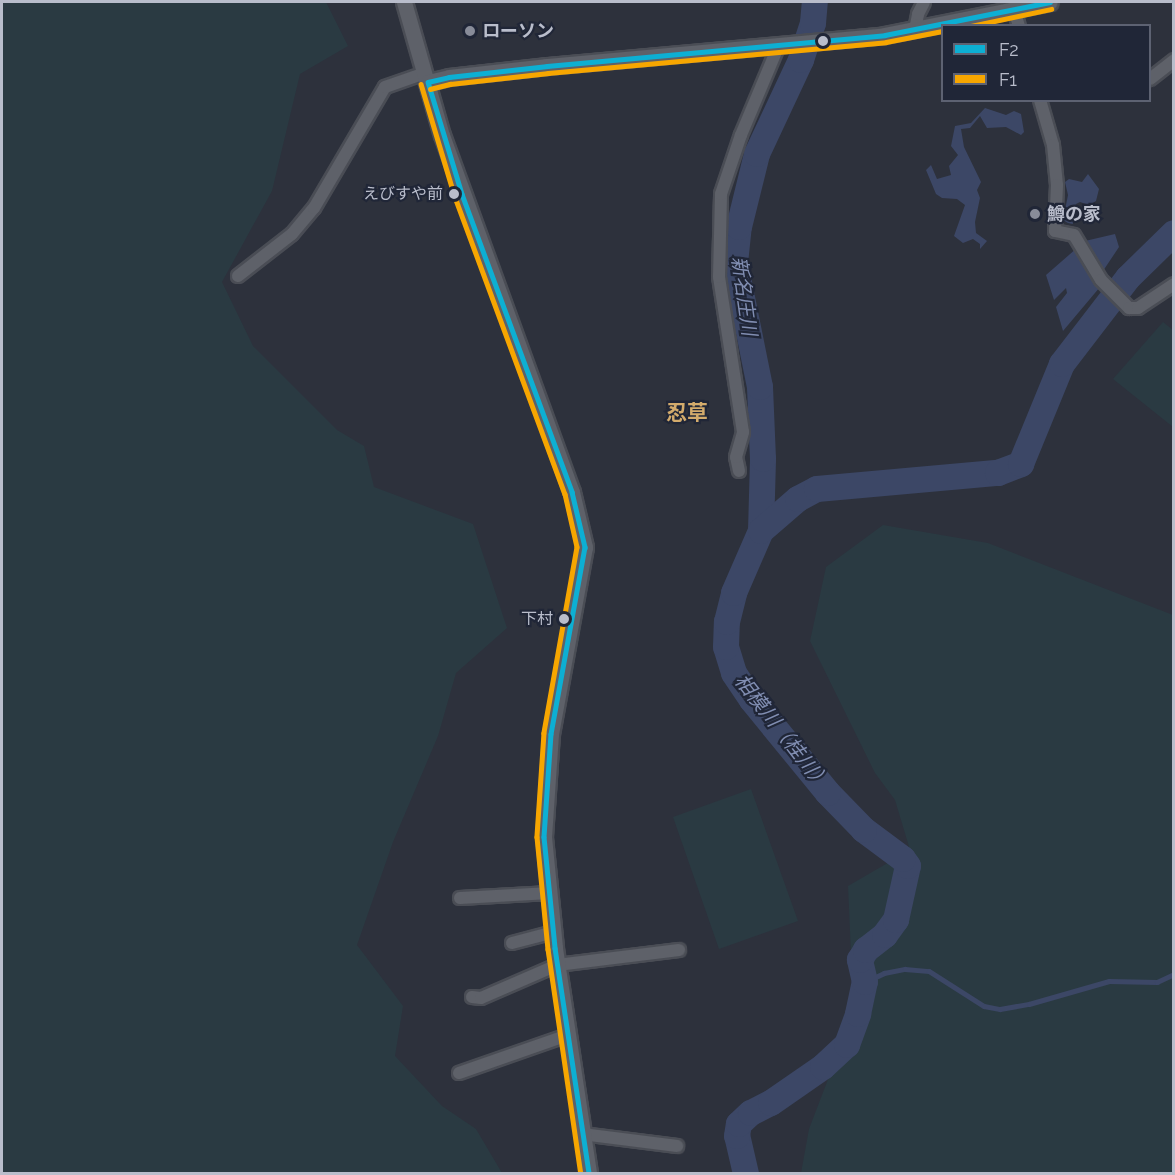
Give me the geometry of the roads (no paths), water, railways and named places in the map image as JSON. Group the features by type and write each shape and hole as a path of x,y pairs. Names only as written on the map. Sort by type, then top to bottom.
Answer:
{"street":[{"path":"404,2 462,194 572,492 585,547 551,734 544,837 558,965 589,1173"},
{"path":"915,30 918,14 924,2"},
{"path":"943,24 1050,2"},
{"path":"1014,9 1018,24"},
{"path":"238,276 292,234 314,208 385,87 427,78 824,42 941,24"},
{"path":"739,471 736,457 742,432 719,277 722,194 741,135 780,46"},
{"path":"1151,77 1173,60"},
{"path":"1041,102 1054,155 1058,185 1055,231 1074,235 1101,280 1129,308 1138,308 1173,284"},
{"path":"460,898 550,893"},
{"path":"512,943 554,932"},
{"path":"472,996 481,998 558,965 679,950"},
{"path":"459,1072 568,1035"},
{"path":"582,1134 677,1146"}],"water":[{"path":"985,108 1006,115 1014,111 1021,114 1024,132 1021,135 1006,127 987,128 980,116 970,128 961,129 964,147 981,182 977,190 980,198 975,222 976,233 987,241 980,249 980,244 973,239 963,243 954,236 965,205 957,199 942,198 936,194 926,170 931,165 937,179 951,175 949,166 958,155 951,146 955,126 971,123"},
{"path":"1088,174 1099,189 1096,201 1089,205 1080,202 1076,204 1071,213 1073,224 1068,223 1063,220 1068,195 1065,182 1069,179 1082,182"},
{"path":"1115,234 1119,247 1097,280 1100,287 1063,331 1056,307 1067,293 1066,288 1054,300 1046,275 1085,241"}],"waterway":[{"name":"新名庄川","path":"761,531 763,459 760,387 735,263 739,227 757,154 801,60 813,23 815,2"},
{"name":"相模川（桂川）","path":"746,1174 737,1136 739,1124 751,1113 771,1103 823,1067 847,1045 858,1014 865,982 860,960 866,950 885,935 896,920 908,866 903,859 864,830 828,793 752,700 734,673 726,647 727,622 734,593 761,531 798,499 817,489 998,473 1021,464 1062,364 1128,278 1174,233"},
{"path":"865,982 884,973 905,969 929,971 984,1006 1000,1009 1029,1004 1109,981 1157,982 1174,974"}],"place":[{"name":"ローソン","path":"470,31"},
{"name":"えびすや前","path":"454,194"},
{"name":"鱒の家","path":"1035,214"},
{"name":"下村","path":"564,619"}],"district":[{"name":"忍草","path":"687,413"}]}
